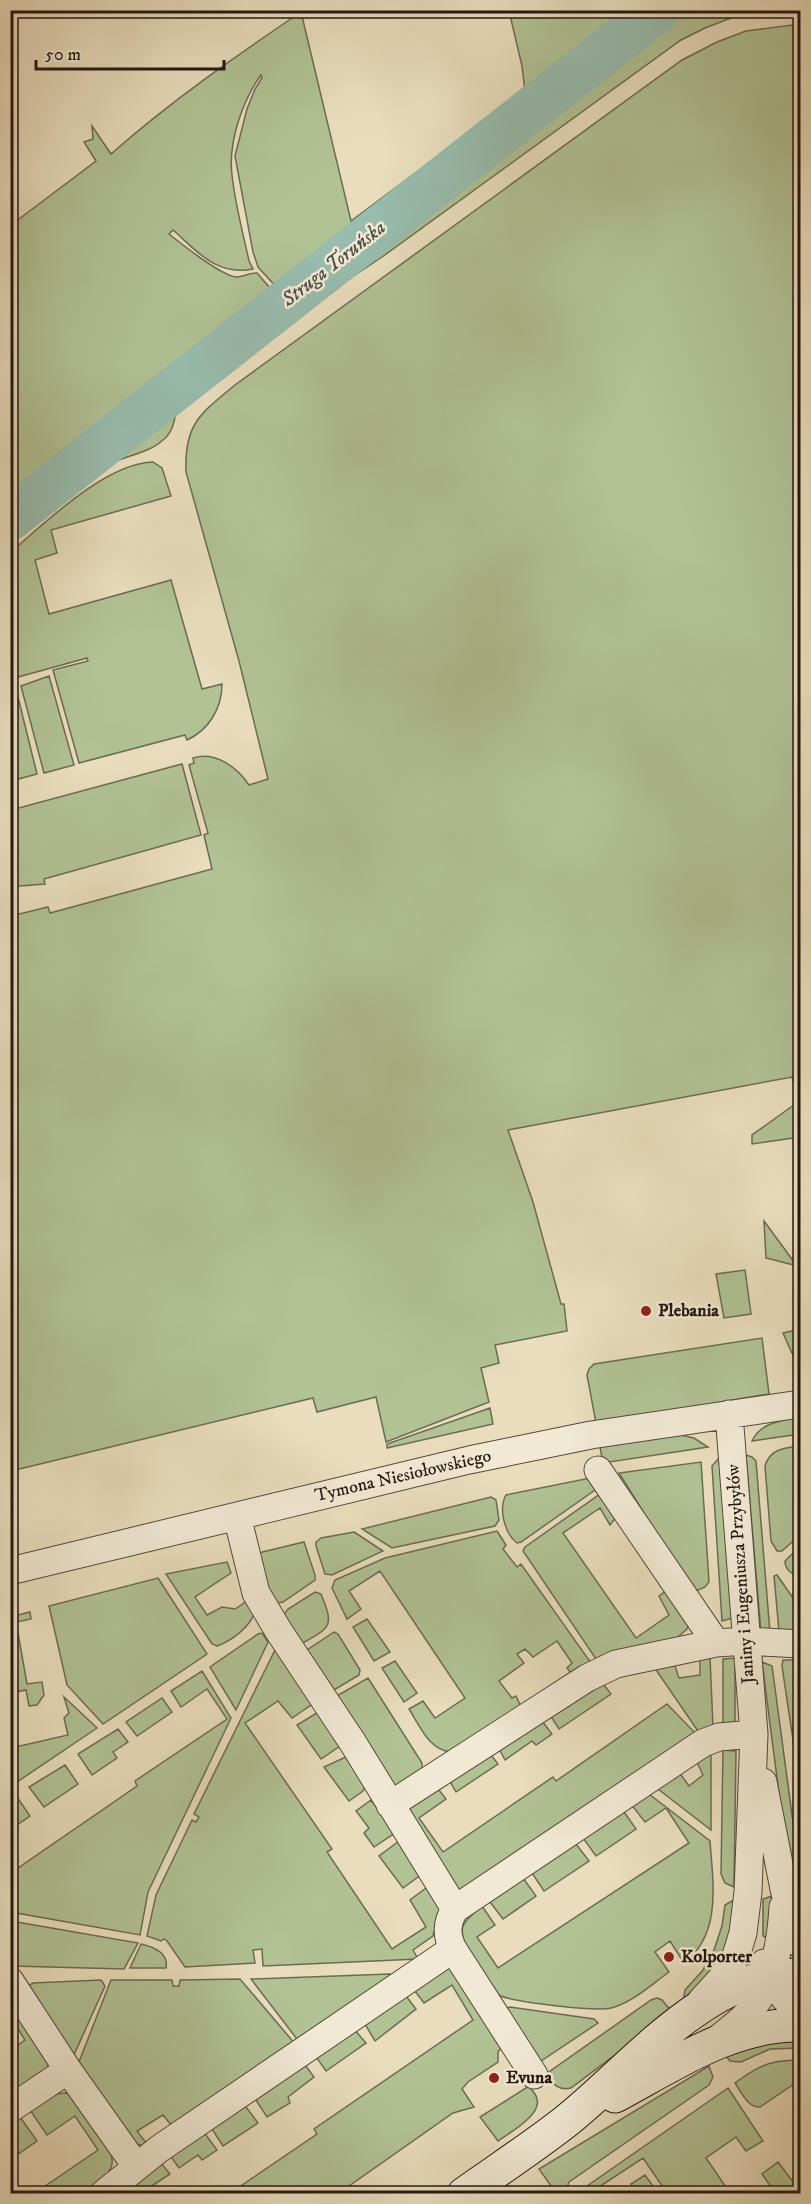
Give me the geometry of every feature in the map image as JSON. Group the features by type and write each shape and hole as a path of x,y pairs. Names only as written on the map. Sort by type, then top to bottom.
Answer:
{"street":[{"name":"Tymona Niesiołowskiego","path":"10,1571 469,1460 591,1435 801,1404"},
{"name":"Janiny i Eugeniusza Przybyłów","path":"729,1414 754,1734 784,1889 794,1929 801,1944"},
{"path":"598,1470 716,1643"},
{"path":"237,1516 256,1593 353,1743 455,1909"},
{"path":"390,1805 587,1678 616,1664 716,1643 746,1641 801,1644"},
{"name":"Janiny i Eugeniusza Przybyłów","path":"687,2017 722,1978 736,1956 743,1933 748,1892 754,1734"},
{"path":"534,2075 449,1941 448,1926 455,1909 703,1743 719,1737 754,1734"},
{"name":"Janiny i Eugeniusza Przybyłów","path":"707,2047 747,2015 760,1998 781,1934 784,1889"},
{"name":"Janiny i Eugeniusza Przybyłów","path":"748,1892 760,1953 768,1977 783,1998 801,2013"},
{"path":"103,2193 136,2166 453,1949"},
{"path":"464,2193 566,2122 687,2017 716,1997 746,1983 768,1977 801,1976"},
{"path":"10,1981 68,2070 136,2166"},
{"path":"566,2122 707,2047 742,2032 773,2026 801,2025"},
{"path":"10,2109 68,2070"}],"green space":[{"path":"509,11 649,11 281,292 258,267 253,252 235,156 247,109 262,78 261,75 242,110 234,136 231,163 237,208 249,261 253,269 228,269 218,266 200,254 173,230 169,234 203,260 231,276 257,273 276,295 148,393 76,459 11,498 11,225 96,161 84,142 93,139 92,126 111,154 180,97 301,12 351,221 525,91 522,66"},
{"path":"665,11 749,11 681,40 382,257 300,312 176,412 171,431 157,445 115,462 82,481 11,538 11,511 16,506 64,481 156,398 286,307"},
{"path":"800,24 800,1137 752,1144 752,1135 798,1102 792,1077 508,1130 533,1202 561,1304 564,1304 567,1331 495,1345 499,1363 481,1368 489,1402 386,1442 376,1397 317,1412 313,1398 11,1471 11,916 48,907 50,913 212,869 204,835 208,833 189,765 194,763 193,758 209,757 225,762 249,785 268,779 239,661 186,472 186,456 191,431 212,404 235,385 682,60 717,42 746,31"},
{"path":"153,462 162,468 171,496 51,530 57,553 35,560 49,614 171,580 202,689 222,684 220,701 208,724 187,740 185,735 79,763 53,670 88,661 87,658 11,679 11,552 59,511 97,483 116,472 135,465"},
{"path":"49,676 74,765 44,773 21,686"},
{"path":"14,681 37,774 11,781 10,682"},
{"path":"182,764 201,835 44,879 45,884 20,886 11,883 11,810"},
{"path":"764,1221 797,1266 766,1258"},
{"path":"745,1270 751,1314 724,1318 716,1274"},
{"path":"796,1330 800,1353 800,1371 783,1333"},
{"path":"762,1338 769,1394 596,1423 587,1375 594,1364"},
{"path":"490,1408 493,1424 387,1448 387,1444"},
{"path":"800,1416 800,1434 752,1441 766,1426"},
{"path":"676,1434 694,1438 708,1447 603,1463 600,1447"},
{"path":"799,1446 800,1535 782,1551 777,1551 771,1541 765,1466 774,1453"},
{"path":"746,1455 756,1461 770,1633 761,1633"},
{"path":"719,1458 733,1618 722,1621 712,1466"},
{"path":"701,1462 709,1582 705,1587 696,1591 690,1587 619,1473"},
{"path":"595,1477 598,1488 521,1542 517,1543 509,1534 503,1514 506,1495"},
{"path":"600,1494 620,1512 610,1525 600,1508 563,1533 636,1638 669,1615 659,1596 671,1587 690,1621 687,1629 672,1642 596,1659 523,1551 525,1547"},
{"path":"491,1497 496,1500 499,1520 495,1526 392,1548 362,1529"},
{"path":"497,1531 506,1545 503,1549 517,1567 521,1564 591,1663 574,1677 567,1668 572,1663 557,1641 533,1657 525,1649 517,1654 524,1663 499,1681 512,1698 516,1696 522,1709 451,1752 431,1742 409,1709 423,1701 435,1718 465,1698 380,1571 349,1591 361,1609 347,1619 332,1588 335,1580 385,1558"},
{"path":"354,1532 383,1551 332,1575 325,1574 316,1542 321,1538"},
{"path":"304,1542 315,1580 283,1602 277,1603 273,1601 254,1554"},
{"path":"800,1546 800,1577 786,1567 785,1561"},
{"path":"227,1562 231,1573 195,1597 207,1615 222,1607 235,1609 247,1601 255,1611 249,1623 240,1633 217,1646 212,1644 166,1574"},
{"path":"777,1575 798,1605 799,1633 779,1631 774,1576"},
{"path":"158,1578 207,1654 103,1724 67,1685 49,1606"},
{"path":"315,1592 321,1594 328,1613 328,1625 319,1634 301,1644 284,1614"},
{"path":"30,1612 31,1619 16,1622 27,1684 42,1682 44,1695 37,1705 29,1706 26,1690 11,1693 11,1685 15,1684 11,1660 10,1617"},
{"path":"367,1619 390,1652 374,1661 353,1627"},
{"path":"334,1632 338,1634 360,1670 359,1675 334,1690 307,1650"},
{"path":"262,1633 268,1642 236,1710 210,1667"},
{"path":"275,1650 279,1650 314,1703 292,1718 278,1701 245,1723 332,1849 327,1852 392,1949 426,1927 410,1900 430,1885 441,1903 433,1936 413,1950 418,1959 263,1966 262,1949 253,1950 255,1963 185,1967 167,1941 147,1936 156,1895 192,1820 196,1822 199,1817 194,1814"},
{"path":"700,1657 710,1657 713,1727 700,1734 652,1664 673,1660 679,1678 700,1675"},
{"path":"735,1658 735,1727 723,1726 723,1659"},
{"path":"783,1660 800,1660 800,1787 782,1666"},
{"path":"395,1661 417,1693 404,1702 382,1668"},
{"path":"762,1662 772,1666 799,1867 796,1877 790,1878"},
{"path":"202,1671 231,1718 148,1892 140,1935 11,1912 11,1873 137,1786 135,1781 227,1719 207,1689 181,1707 171,1691"},
{"path":"368,1678 422,1763 422,1769 399,1786 393,1785 335,1697"},
{"path":"601,1681 611,1694 559,1729 550,1715"},
{"path":"64,1697 97,1728 11,1786 11,1748 68,1735 64,1718 69,1713"},
{"path":"162,1698 172,1712 137,1736 126,1722"},
{"path":"667,1704 700,1738 460,1890 455,1888 409,1811 412,1803 436,1786 446,1799 419,1818 443,1852 553,1777 556,1781"},
{"path":"320,1711 343,1744 321,1759 297,1725"},
{"path":"542,1721 552,1734 536,1745 532,1741 505,1760 497,1745"},
{"path":"118,1729 128,1742 113,1752 117,1758 92,1775 78,1754"},
{"path":"711,1750 711,1830 658,1789 679,1772 689,1786 703,1775 696,1760"},
{"path":"723,1750 736,1751 734,1887 725,1883 721,1874"},
{"path":"488,1751 498,1764 456,1792 448,1778"},
{"path":"348,1756 366,1786 349,1801 324,1767"},
{"path":"65,1765 78,1784 44,1807 29,1787"},
{"path":"649,1794 710,1841 713,1890 710,1923 705,1938 696,1951 684,1963 670,1941 655,1952 669,1972 634,1998 611,2008 573,2008 509,1998 495,1992 481,1975 468,1953 462,1933 466,1920 482,1906 495,1925 477,1937 498,1968 689,1843 666,1808 645,1822 631,1804"},
{"path":"17,1797 30,1816 11,1829 11,1801"},
{"path":"371,1800 395,1833 374,1847 364,1833 369,1828 356,1811"},
{"path":"622,1809 636,1829 596,1856 583,1838"},
{"path":"573,1840 589,1861 544,1891 530,1870"},
{"path":"399,1841 422,1874 403,1888 379,1856"},
{"path":"523,1878 536,1896 503,1919 490,1902"},
{"path":"772,1896 776,1928 768,1938 763,1936 763,1899"},
{"path":"736,1901 732,1939 689,2003 684,1996 685,1990 703,1970 713,1953 722,1926 725,1905"},
{"path":"11,1921 138,1943 124,1969 12,1966"},
{"path":"141,1944 160,1952 165,1958 166,1968 130,1968"},
{"path":"448,1965 504,2044 498,2052 498,2062 468,2082 462,2089 474,2107 453,2113 339,2193 229,2194 317,2134 314,2129 473,2020 452,1985 424,2003 411,1986"},
{"path":"390,1974 300,2043 251,1979"},
{"path":"240,1979 296,2045 175,2130 163,2115 137,2131 150,2148 137,2144 77,2067 111,1980 172,1980 173,1986 179,1986 180,1980"},
{"path":"101,1980 105,1986 73,2057 28,1986 33,1983"},
{"path":"403,1992 416,2009 375,2041 362,2019"},
{"path":"657,1998 662,2000 672,2012 571,2088 556,2086 551,2081 546,2074"},
{"path":"11,2003 48,2058 48,2068 11,2098 11,2050 25,2040 11,2018"},
{"path":"510,2007 594,2019 598,2023 538,2063 504,2009"},
{"path":"353,2028 366,2043 326,2071 314,2054"},
{"path":"800,2038 800,2048 770,2049 741,2062 730,2061 725,2055 746,2045"},
{"path":"800,2061 800,2078 760,2107 748,2102 735,2083 763,2066"},
{"path":"303,2062 314,2077 288,2097 290,2103 267,2117 254,2097"},
{"path":"709,2066 713,2077 709,2085 569,2182 565,2193 556,2193 539,2169"},
{"path":"529,2086 537,2099 535,2111 524,2123 498,2141 480,2117"},
{"path":"728,2088 763,2141 746,2151 736,2137 706,2158 730,2193 667,2193 643,2158 590,2193 577,2193"},
{"path":"67,2093 73,2096 104,2138 112,2156 111,2168 90,2193 35,2193 98,2150 75,2116 47,2135 28,2107 51,2094"},
{"path":"243,2103 258,2123 223,2146 210,2126"},
{"path":"18,2114 37,2141 11,2159 11,2119"},
{"path":"203,2131 217,2150 202,2160 198,2155 179,2168 169,2154"},
{"path":"160,2162 170,2174 141,2193 136,2193 126,2182"},
{"path":"778,2162 797,2187 785,2193 775,2193 762,2174"},
{"path":"645,2175 658,2193 637,2193 631,2184"}],"waterway":[{"name":"Struga Toruńska","path":"10,518 658,10"}],"place":[{"name":"Plebania","path":"646,1311"},
{"name":"Kolporter","path":"669,1957"},
{"name":"Evuna","path":"494,2078"}]}
